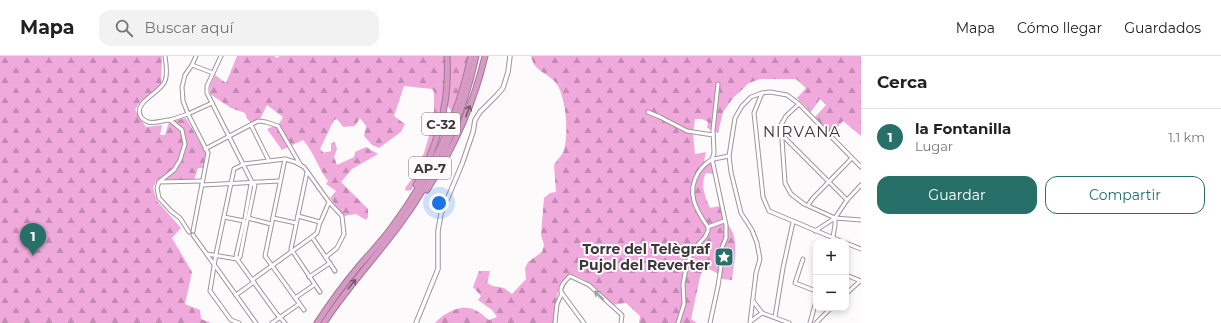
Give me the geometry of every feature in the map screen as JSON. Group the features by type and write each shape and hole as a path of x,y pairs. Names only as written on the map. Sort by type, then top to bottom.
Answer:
{"highway":[{"name":"C-32","path":"360,266 408,200 431,156 440,127 445,102 447,76 446,56"},
{"name":"AP-7","path":"318,323 336,295 396,223 427,174 453,118 461,95 471,56"},
{"name":"AP-7","path":"324,323 351,285 398,228 425,186 448,142 469,86 476,56"},
{"name":"C-32","path":"398,228 421,199 452,146 470,107 485,56"}],"street":[{"path":"165,56 166,80 162,87 142,103 139,110 143,119 148,122 170,120 212,103"},
{"path":"192,233 208,153 183,101 182,87 185,75 196,56"},
{"path":"221,56 207,86 207,93 255,185 246,220 240,257 237,259"},
{"path":"416,323 438,269 438,231 441,214 462,164 473,132 475,120 480,112 498,96 503,88 508,72 510,56"},
{"path":"192,65 213,73"},
{"path":"710,323 721,266 718,257 726,238 726,225 712,159 714,153 713,136 715,102 718,84"},
{"path":"750,322 760,259 752,230 741,212 731,172 729,156 735,118 742,106 751,97 762,93 770,92 787,95 799,104 861,167"},
{"path":"762,93 754,114 763,197 769,211 834,239 835,218"},
{"path":"799,104 786,116 781,125 785,183 791,194 808,205 835,218 861,220"},
{"path":"648,112 687,131 713,136"},
{"path":"170,120 182,130 185,144 180,160 174,170 159,182 159,198 170,211 180,218 192,233 256,323"},
{"path":"206,149 258,121 278,126 302,166 329,202 342,216 344,234 337,248 326,258"},
{"path":"251,125 269,161"},
{"path":"781,134 847,200"},
{"path":"678,323 684,304 683,284 686,268 692,251 708,232 708,227 697,212 693,197 695,178 702,166 712,159 729,156"},
{"path":"808,205 852,158"},
{"path":"239,323 231,320 210,291 214,263 234,169 244,164 285,159 302,166"},
{"path":"285,159 265,256 304,310"},
{"path":"307,172 291,249 320,292"},
{"path":"159,182 230,184 280,181"},
{"path":"815,231 835,218 847,200 861,185"},
{"path":"236,295 272,265 317,233 329,202"},
{"path":"298,216 320,222"},
{"path":"224,217 272,224"},
{"path":"273,218 296,222"},
{"path":"708,227 724,221"},
{"path":"775,317 782,268 793,222"},
{"path":"312,238 335,271"},
{"path":"849,244 861,250"},
{"path":"207,254 237,259 285,323"},
{"path":"803,258 795,283 813,290"},
{"path":"309,277 330,263"},
{"path":"555,323 563,283 570,276 589,285 622,315 621,323"},
{"path":"849,276 860,281 849,291"},
{"path":"295,298 314,285"},
{"path":"561,291 584,323"},
{"path":"753,302 762,313 789,323"},
{"path":"272,323 299,304"},
{"path":"810,323 813,311"},
{"path":"816,323 828,311"},
{"path":"750,322 762,313"},
{"path":"280,318 280,323"}],"green space":[{"path":"0,56 162,56 161,85 140,102 135,110 146,127 162,125 160,135 165,135 169,122 186,118 206,153 203,168 198,168 194,180 158,179 153,187 157,201 181,228 172,238 192,272 185,304 200,310 201,319 211,323 0,323"},
{"path":"237,56 274,56 278,58 279,56 468,56 452,112 444,101 433,148 411,190 406,191 405,188 411,180 424,153 434,118 434,92 432,89 404,86 394,116 405,124 401,132 379,148 372,145 364,136 366,126 360,118 355,126 343,127 337,119 334,120 320,149 324,153 331,151 331,143 335,142 337,149 334,157 337,165 354,157 355,152 366,147 378,154 352,169 341,182 368,209 368,217 366,220 356,214 344,216 330,198 336,191 326,184 328,181 303,140 282,150 267,129 279,124 283,117 267,105 260,119 251,123 245,113 231,108 210,94 210,86 215,75 226,83"},
{"path":"531,56 861,56 861,136 843,121 831,134 814,118 826,105 820,99 811,112 797,98 806,88 796,79 760,79 749,83 733,98 723,112 718,133 707,128 708,122 702,119 695,119 693,134 695,154 706,152 704,161 711,163 714,174 706,173 704,177 703,186 705,195 710,208 720,206 723,220 733,232 735,240 732,280 722,279 717,273 704,267 700,277 691,319 697,323 639,323 640,316 626,303 613,305 588,282 582,278 569,274 562,282 557,296 554,323 435,323 447,313 462,308 473,309 489,320 497,317 492,310 478,300 481,296 473,287 479,271 490,271 487,283 504,288 512,294 526,279 525,268 528,262 542,252 544,245 541,235 544,198 550,193 556,192 554,165 564,150 566,143 566,115 562,97 556,83 538,69"}],"place":[{"name":"la Fontanilla","path":"33,256"},
{"name":"Torre del Telègraf Pujol del Reverter","path":"724,257"}],"district":[{"name":"NIRVANA","path":"802,132"}]}
